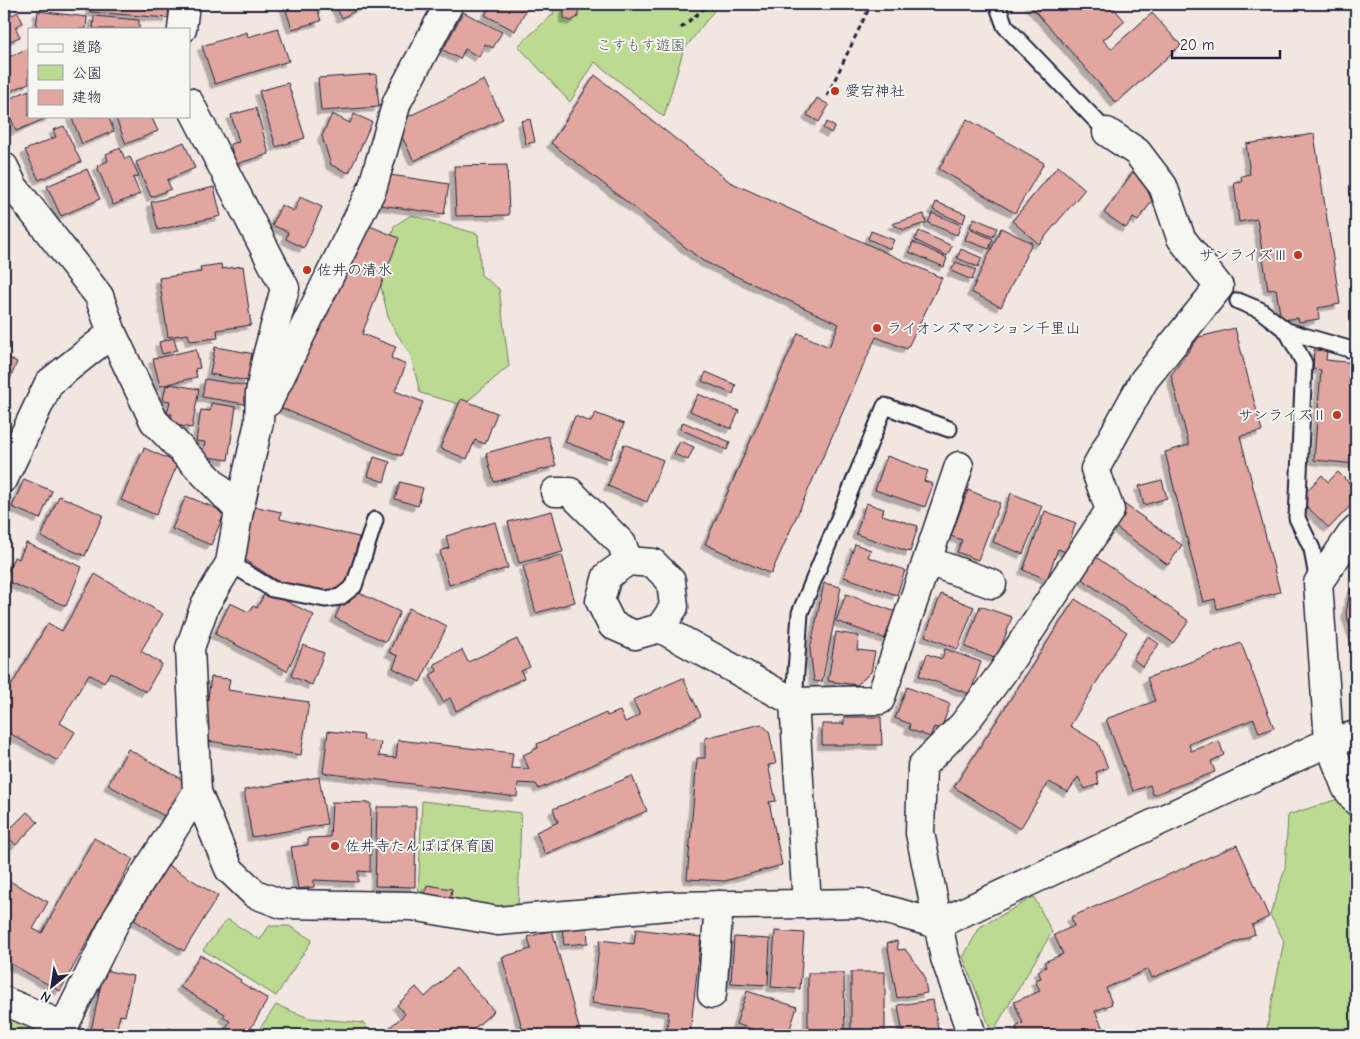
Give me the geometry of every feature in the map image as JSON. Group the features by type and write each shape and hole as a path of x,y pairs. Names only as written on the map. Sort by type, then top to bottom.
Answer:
{"street":[{"path":"182,28 185,4"},
{"path":"259,422 372,189 397,102 449,4"},
{"path":"190,104 285,288 266,360 260,393 259,422 239,510 230,563 205,605 190,648 197,792 229,869 255,894 282,904 412,906 498,921 668,906 862,903 938,924 1329,742 1356,736"},
{"path":"972,1035 945,958 920,833 922,766 963,724 1002,673 1110,510 1095,469 1144,380 1228,295 1181,238 1163,186 1137,152 1107,132"},
{"path":"4,167 13,186 99,296 112,333 154,421 239,510"},
{"path":"4,478 49,383 112,333"},
{"path":"660,628 794,702 880,700 959,466"},
{"path":"555,492 570,492 622,544 628,561"},
{"path":"1356,530 1318,583 1329,742 1346,787 1356,801"},
{"path":"628,561 653,563 671,581 674,606 660,628 635,635 612,625 600,601 606,576 628,561"},
{"path":"928,561 992,584"},
{"path":"794,702 807,904"},
{"path":"4,1001 64,1026 117,918 197,792"},
{"path":"712,994 719,905"}],"lane":[{"path":"997,4 1004,26 1107,132"},
{"path":"1228,295 1260,310 1287,331 1356,351"},
{"path":"1287,331 1304,363 1297,518 1312,549 1318,583"},
{"path":"794,702 800,613 885,406 949,429"},
{"path":"230,563 272,589 325,599 340,597 354,586 375,520"}],"path":[{"path":"681,28 709,4"},
{"path":"827,96 871,4"}],"green space":[{"name":"こすもす遊園","path":"555,4 719,4 683,51 664,117 595,62 570,102 518,46 553,14"},
{"path":"411,215 478,234 481,275 499,289 509,366 463,405 420,393 411,356 389,321 381,287 394,226"},
{"path":"1338,799 1356,819 1356,1035 1271,1035 1267,1027 1284,941 1270,915 1285,869 1288,815"},
{"path":"422,801 521,813 518,909 418,900"},
{"path":"1034,897 1052,932 992,1033 963,957 980,927"},
{"path":"227,919 260,940 269,926 289,926 312,940 276,996 203,950"},
{"path":"276,1005 309,1018 364,1023 371,1035 259,1035 259,1030"},
{"path":"4,1016 31,1028 35,1035 4,1035"}],"building":[{"path":"91,4 169,4 168,18 90,12"},
{"path":"284,4 316,4 321,21 292,29"},
{"path":"334,4 367,4 342,18"},
{"path":"491,4 529,4 515,31 485,15"},
{"path":"1029,4 1110,4 1125,21 1103,40 1111,49 1152,13 1181,45 1116,103"},
{"path":"571,5 578,9 578,17 571,21 564,18 564,9"},
{"path":"9,7 12,15 18,12 23,23 15,27 20,37 10,41 4,32 4,9"},
{"path":"38,11 87,17 86,28 36,28"},
{"path":"463,12 502,32 493,48 485,44 479,57 465,49 460,59 443,50"},
{"path":"94,16 139,20 139,28 93,28"},
{"path":"278,28 289,61 215,84 202,46 247,32 248,37"},
{"path":"28,48 28,83 4,94 4,59"},
{"path":"376,74 379,107 321,111 318,78"},
{"name":"ライオンズマンション千里山","path":"595,75 730,182 942,278 907,349 876,337 771,574 705,544 798,333 829,347 839,324 703,261 551,143"},
{"path":"484,80 503,119 414,161 395,123"},
{"path":"288,83 305,138 276,147 259,91"},
{"path":"28,90 28,118 46,118 16,131 4,101"},
{"path":"817,98 829,105 819,122 807,115"},
{"path":"256,108 269,154 236,164 230,144 239,142 231,115"},
{"path":"332,114 350,123 354,114 372,122 349,173 331,165 322,136"},
{"path":"72,118 109,118 114,131 82,144"},
{"path":"116,118 152,118 158,131 126,144"},
{"path":"530,119 535,142 526,144 521,121"},
{"path":"967,119 1044,163 1015,213 939,169"},
{"path":"827,122 835,127 831,133 823,128"},
{"path":"64,126 81,162 39,180 25,150 56,137 53,130"},
{"name":"サンライズⅢ","path":"1314,134 1340,304 1318,308 1319,319 1299,322 1298,318 1281,320 1276,289 1268,290 1257,219 1239,222 1234,182 1242,181 1241,176 1250,174 1246,144"},
{"path":"184,142 195,168 167,180 171,189 151,197 136,162"},
{"path":"120,148 125,159 130,157 139,176 133,178 140,194 113,205 97,166 108,161 106,154"},
{"path":"507,165 509,215 456,216 454,166"},
{"path":"1058,166 1085,189 1039,244 1012,221"},
{"path":"1137,166 1152,201 1138,221 1133,218 1126,228 1104,213"},
{"path":"87,169 100,199 61,216 47,186"},
{"path":"384,174 449,184 444,214 380,205"},
{"path":"214,187 221,216 158,230 151,202"},
{"path":"300,197 322,207 304,248 286,239 288,232 272,225 281,205 294,211"},
{"path":"936,202 966,214 963,223 933,210"},
{"path":"932,213 961,225 957,235 928,223"},
{"path":"924,214 926,223 904,230 892,224"},
{"path":"974,218 997,228 993,237 970,227"},
{"path":"365,224 399,238 362,334 396,347 391,358 406,365 395,391 423,402 401,456 281,408 331,279 341,283"},
{"path":"1001,228 1032,243 1001,307 971,292"},
{"path":"969,229 993,239 989,249 965,240"},
{"path":"871,231 894,240 890,249 868,239"},
{"path":"919,231 952,246 947,256 915,240"},
{"path":"913,242 947,258 944,267 909,252"},
{"path":"961,249 982,258 978,267 957,258"},
{"path":"956,262 976,270 972,280 951,271"},
{"path":"221,264 222,269 243,266 251,325 217,330 218,338 190,341 188,334 168,337 159,278 201,272 200,267"},
{"path":"1235,328 1262,431 1240,436 1280,592 1217,609 1215,599 1203,602 1165,452 1189,445 1171,375 1199,337"},
{"path":"174,338 177,350 162,354 159,342"},
{"path":"215,347 255,354 252,372 249,371 248,381 210,374"},
{"path":"196,349 200,368 195,369 197,377 160,386 153,359"},
{"name":"サンライズⅡ","path":"1314,350 1327,351 1326,360 1356,363 1356,464 1314,460 1321,370 1313,369"},
{"path":"4,356 17,362 4,394"},
{"path":"706,372 736,385 733,394 702,381"},
{"path":"205,379 248,386 245,404 202,397"},
{"path":"170,384 199,389 192,428 170,424 172,414 167,414 170,401 163,400 166,385 170,386"},
{"path":"698,394 739,411 731,429 690,411"},
{"path":"461,399 497,413 485,444 475,440 467,459 440,448"},
{"path":"211,403 236,407 228,460 202,456 205,442 196,441 201,410 210,411"},
{"path":"595,413 624,424 610,459 565,442 575,416 591,422"},
{"path":"683,422 730,442 727,450 680,429"},
{"path":"548,436 556,466 494,482 486,453"},
{"path":"680,441 694,447 688,460 674,454"},
{"path":"624,444 663,460 647,502 608,486"},
{"path":"144,448 178,463 156,515 121,500"},
{"path":"887,456 928,471 924,481 933,484 925,507 875,490"},
{"path":"374,457 390,462 384,482 368,476"},
{"path":"1338,472 1356,490 1356,500 1329,528 1299,499 1322,475 1328,482"},
{"path":"24,479 52,491 40,519 12,507"},
{"path":"1162,480 1167,498 1144,505 1139,486"},
{"path":"400,482 423,488 418,506 395,499"},
{"path":"968,490 1000,503 978,560 957,552 962,540 951,536"},
{"path":"1011,493 1042,506 1023,554 993,542"},
{"path":"59,496 103,515 85,556 41,537"},
{"path":"186,496 225,512 211,545 172,529"},
{"path":"866,503 884,509 882,515 918,526 910,552 856,534"},
{"path":"1124,504 1182,545 1168,565 1111,524"},
{"path":"253,506 281,512 280,519 359,537 350,577 332,594 277,581 241,557"},
{"path":"552,511 563,552 519,563 508,522"},
{"path":"1045,511 1076,523 1066,552 1058,549 1047,579 1023,570"},
{"path":"495,522 508,568 449,585 440,551 449,548 446,536"},
{"path":"26,543 82,567 66,606 4,580 14,557 19,559"},
{"path":"855,544 871,550 868,557 905,570 897,595 844,577"},
{"path":"562,555 575,602 536,613 523,566"},
{"path":"1093,555 1189,621 1173,643 1078,576"},
{"path":"95,574 163,614 141,651 162,664 146,692 110,672 104,683 89,674 60,723 75,732 58,761 4,730 4,698 48,623 62,631"},
{"path":"1356,582 1356,637 1353,634 1346,614 1349,596"},
{"path":"824,583 841,587 822,682 814,681 810,650"},
{"path":"266,591 314,615 287,671 215,634 230,603 249,612 253,606 257,608"},
{"path":"355,591 400,612 386,642 335,618 343,600 349,603"},
{"path":"846,594 896,612 886,639 836,621"},
{"path":"941,594 974,607 958,649 925,636"},
{"path":"1075,599 1127,632 1070,726 1098,743 1108,768 1096,772 1099,784 1085,789 1078,777 1068,792 1049,782 1020,829 954,787"},
{"path":"980,606 1012,617 997,659 965,647"},
{"path":"409,608 447,626 420,682 393,668 398,656 389,652"},
{"path":"836,632 859,636 857,650 875,652 871,672 857,685 828,681"},
{"path":"1148,636 1159,644 1143,667 1133,659"},
{"path":"517,639 530,667 521,671 524,678 456,711 450,698 443,702 430,675 437,671 434,664 462,650 468,662"},
{"path":"1241,643 1274,728 1259,733 1254,719 1189,744 1191,751 1219,741 1224,755 1211,761 1215,772 1153,795 1150,785 1133,791 1106,719 1155,701 1147,678"},
{"path":"303,645 324,653 312,685 291,676"},
{"path":"945,649 981,662 970,694 919,676 927,654 942,659"},
{"path":"211,677 230,679 228,690 309,702 301,755 202,740"},
{"path":"683,678 701,716 539,789 536,784 518,783 517,797 323,773 328,731 364,735 363,740 381,742 379,756 396,758 398,740 513,753 511,768 529,769 523,755 538,748 537,744 606,713 607,716 620,711 625,722 640,715 633,700"},
{"path":"907,687 950,704 941,729 934,727 930,737 909,729 910,724 895,718"},
{"path":"844,717 881,717 882,745 822,745 822,724 844,724"},
{"path":"761,724 769,731 776,764 768,765 776,801 769,802 782,865 725,881 687,879 697,758 705,758 705,738"},
{"path":"128,749 187,782 168,818 108,785"},
{"path":"632,776 647,811 545,854 536,832 558,822 553,809"},
{"path":"319,777 327,824 252,837 244,790"},
{"name":"佐井寺たんぽぽ保育園","path":"332,802 371,803 370,872 358,871 358,882 314,880 314,887 298,889 291,847 308,845 308,838 330,837"},
{"path":"377,807 416,807 415,887 375,886"},
{"path":"27,812 38,822 16,845 5,834"},
{"path":"94,838 133,859 60,991 4,960 4,878 48,902 33,929 42,933"},
{"path":"1237,845 1269,917 1252,925 1255,934 1152,978 1148,969 1106,988 1112,1004 1095,1011 1104,1031 1095,1035 1019,1035 1016,1027 1023,1023 1014,1002 1040,991 1035,980 1041,978 1038,971 1046,967 1044,962 1063,954 1054,935 1074,926 1071,917"},
{"path":"168,865 218,896 184,951 134,920"},
{"path":"427,885 452,889 450,901 425,896"},
{"path":"587,925 588,943 564,945 562,927"},
{"path":"636,929 701,937 690,1035 666,1035 669,1012 592,1003 600,940 634,944"},
{"path":"552,930 581,1035 524,1035 502,957 531,949 528,937"},
{"path":"775,931 804,933 800,989 771,987"},
{"path":"734,937 770,939 768,985 731,983"},
{"path":"897,941 898,950 905,949 924,975 927,993 897,998 887,943"},
{"path":"200,955 268,999 247,1035 222,1035 230,1021 223,1017 225,1014 180,987"},
{"path":"456,968 494,1011 469,1035 394,1035 388,1029 405,1014 397,1005 416,987 425,997"},
{"path":"104,970 133,976 125,1016 120,1015 115,1035 90,1035"},
{"path":"851,972 885,972 885,1032 851,1032"},
{"path":"808,973 844,973 845,1035 808,1035"},
{"path":"747,991 797,1007 788,1035 771,1035 736,1024"},
{"path":"933,1000 939,1035 903,1035 898,1005"},
{"path":"169,1028 188,1035 166,1035"},
{"path":"1249,1028 1252,1035 1233,1035"}],"place":[{"name":"愛宕神社","path":"835,91"},
{"name":"サンライズⅢ","path":"1298,255"},
{"name":"佐井の清水","path":"307,270"},
{"name":"ライオンズマンション千里山","path":"877,328"},
{"name":"サンライズⅡ","path":"1337,415"},
{"name":"佐井寺たんぽぽ保育園","path":"335,846"}]}
